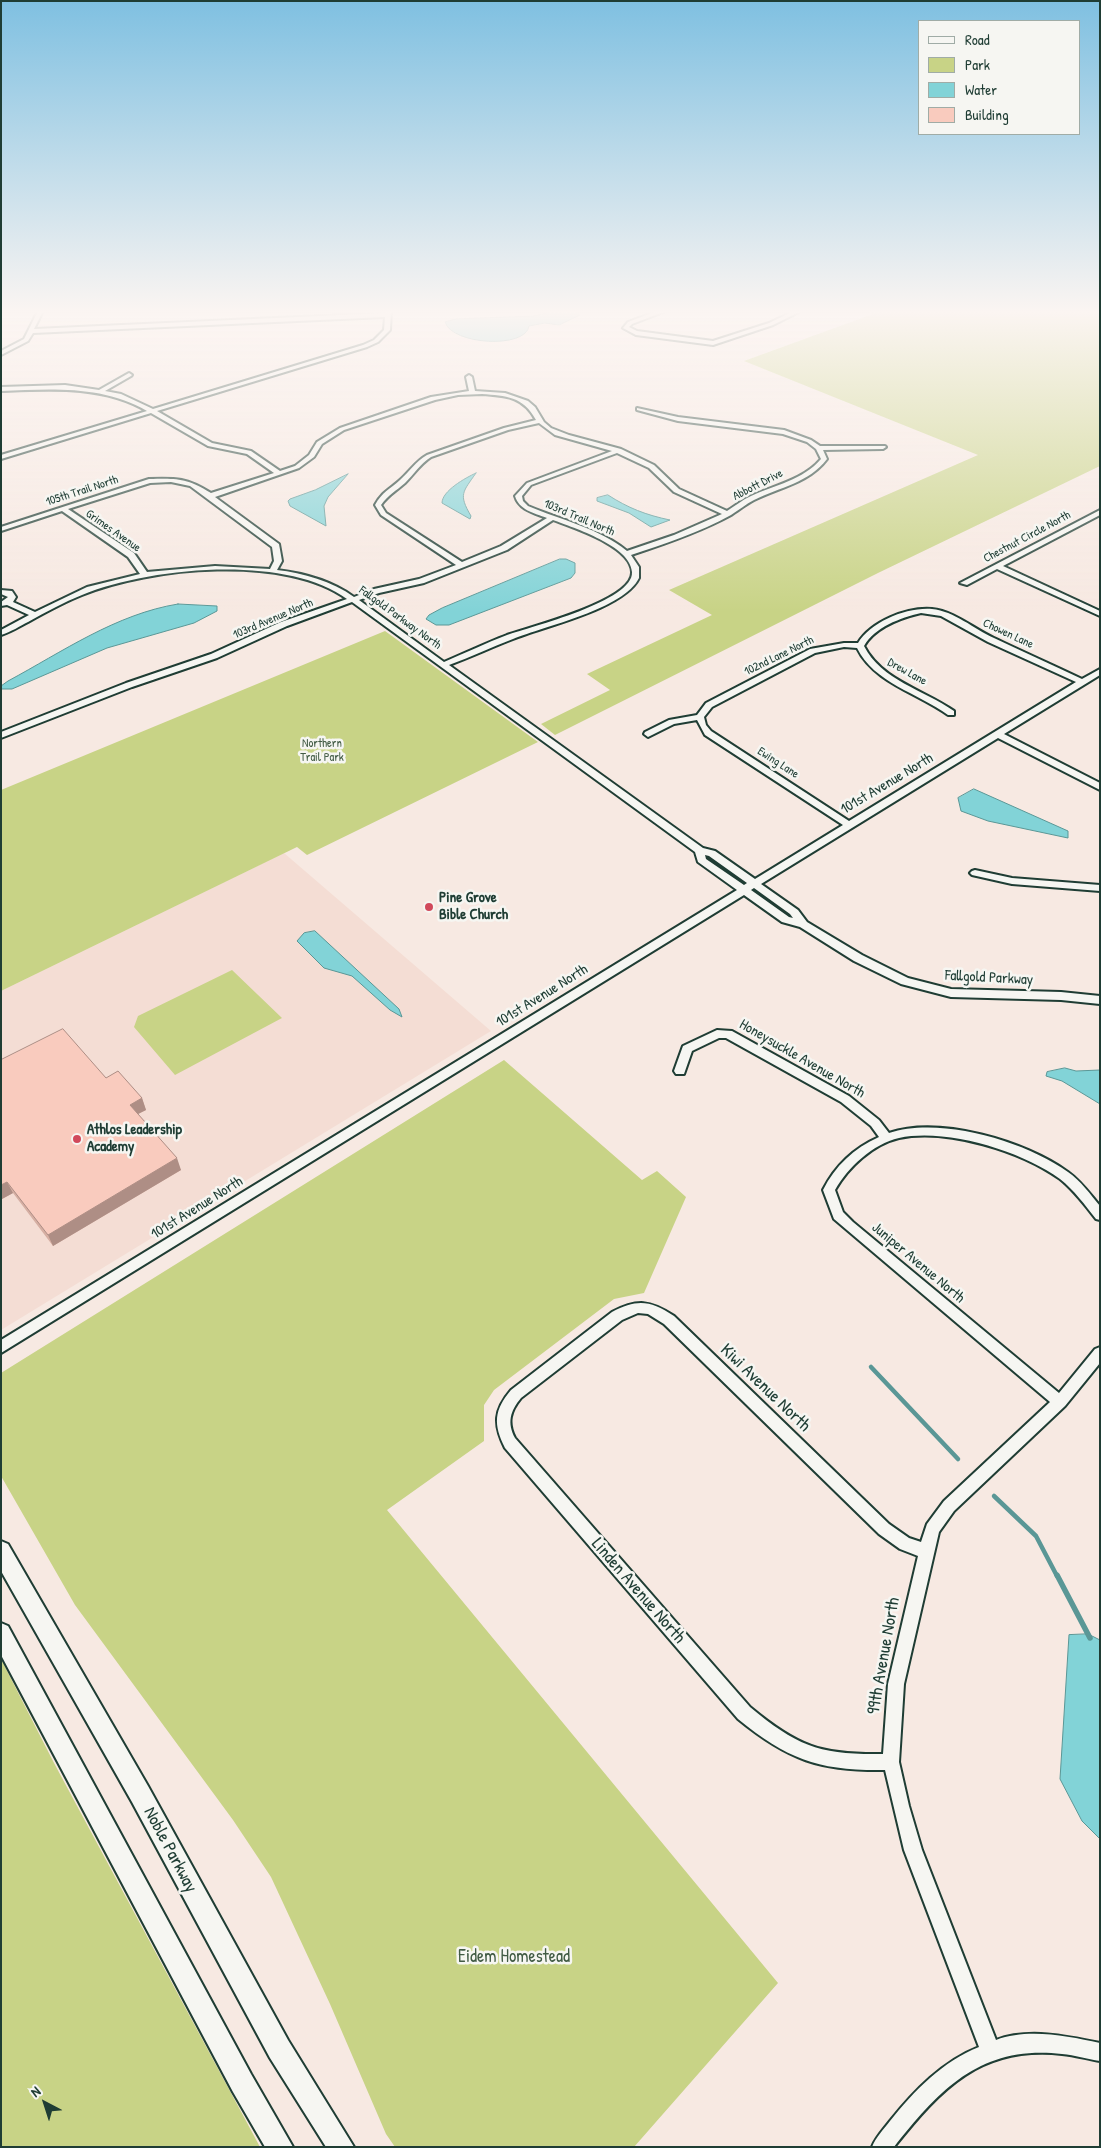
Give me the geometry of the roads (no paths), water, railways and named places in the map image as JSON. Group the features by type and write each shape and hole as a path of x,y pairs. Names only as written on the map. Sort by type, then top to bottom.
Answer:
{"main road":[{"name":"Noble Parkway","path":"1,1551 140,1794 279,2049 341,2147"},
{"path":"1,1634 228,2058 280,2147"}],"street":[{"path":"1,457 150,411"},
{"path":"151,411 210,445 249,452 280,474"},
{"path":"210,496 297,467 312,456 319,443 342,429 395,411"},
{"path":"537,411 539,422"},
{"path":"648,411 678,419 784,432 809,441 819,448 883,447"},
{"path":"461,565 383,514 378,505 380,499 403,481 421,461 430,456 506,429 539,422 562,436 598,443 619,450 656,469 671,486 728,514"},
{"name":"Abbott Drive","path":"626,554 665,542 728,514 749,499 819,466 824,459 819,448"},
{"name":"103rd Trail North","path":"443,665 510,637 588,610 626,591 634,582 637,573 626,554 598,537 550,519 520,502 518,496 521,490 538,480 619,450"},
{"name":"105th Trail North","path":"1,529 149,482 171,480 192,484 210,496"},
{"path":"210,496 276,546 278,561 272,571"},
{"name":"Grimes Avenue","path":"63,509 131,555 145,574"},
{"name":"Chestnut Circle North","path":"964,583 1100,512"},
{"name":"103rd Avenue North","path":"1,734 129,685 214,656 284,624 377,591 421,581 504,548 550,519"},
{"path":"997,566 1100,614"},
{"name":"Fallgold Parkway North","path":"1,633 89,589 145,574 199,568 272,571 308,577 324,582 353,599 700,851 712,853 794,912 803,924"},
{"path":"1,592 9,593 12,596 4,603 36,615"},
{"name":"Chowen Lane","path":"860,646 869,633 902,615 923,611 950,615 991,640 1082,682"},
{"name":"102nd Lane North","path":"700,717 710,705 813,651 844,645 860,646"},
{"name":"Drew Lane","path":"860,646 863,657 878,671 941,704 951,713"},
{"name":"101st Avenue North","path":"1,1348 1100,671"},
{"path":"648,734 672,722 700,717"},
{"name":"Ewing Lane","path":"700,717 702,725 708,733 849,825"},
{"path":"998,734 1100,787"},
{"name":"Fallgold Parkway North","path":"700,851 701,860 742,890 786,920 803,924"},
{"path":"975,873 1012,881 1100,888"},
{"name":"Fallgold Parkway","path":"803,924 858,958 905,981 928,989 975,996 1061,996 1100,1000"},
{"name":"Honeysuckle Avenue North","path":"680,1071 687,1049 717,1034 728,1034 845,1099 875,1123 886,1138"},
{"path":"886,1138 900,1134 933,1133 968,1138 1010,1148 1063,1175 1079,1189 1100,1215"},
{"name":"Juniper Avenue North","path":"886,1138 844,1167 835,1176 829,1190 838,1215 1060,1402"},
{"name":"Kiwi Avenue North","path":"572,1351 617,1316 632,1307 657,1312 669,1320 884,1529 905,1544 925,1551"},
{"name":"Linden Avenue North","path":"572,1351 516,1394 506,1404 502,1418 503,1430 510,1443 744,1713 763,1730 786,1746 809,1756 835,1761 892,1762"},
{"name":"99th Avenue North","path":"990,2050 913,1850 894,1781 892,1762 896,1684 925,1551 932,1529 940,1516 1060,1402 1100,1353"},
{"path":"882,2147 915,2105 947,2073 975,2056 990,2050 1028,2044 1072,2045 1100,2052"}],"water":[{"path":"476,473 465,489 463,498 471,516 470,519 442,503 443,498 450,490"},
{"path":"348,474 328,497 324,506 326,526 290,506 288,501 290,499 315,490"},
{"path":"608,495 623,504 653,516 670,520 651,527 629,513 597,501 597,498"},
{"path":"560,559 566,559 575,563 575,573 571,578 449,625 436,625 426,619 429,615 442,608"},
{"path":"178,604 217,606 217,611 194,623 107,648 12,689 1,689 1,686 8,681 90,635 133,616"},
{"path":"974,789 1068,831 1068,838 988,821 961,811 958,798"},
{"path":"315,931 399,1009 402,1017 390,1010 352,976 324,968 297,941 304,933"},
{"path":"1065,1068 1076,1071 1100,1070 1100,1104 1062,1081 1046,1076 1047,1072"},
{"path":"1088,1634 1100,1640 1100,1839 1082,1821 1060,1779 1069,1635"}],"waterway":[{"path":"871,1367 958,1459"},
{"path":"994,1496 1036,1536 1057,1576"},
{"path":"1057,1575 1090,1638"}],"place":[{"name":"Pine Grove Bible Church","path":"429,907"},
{"name":"Athlos Leadership Academy","path":"77,1139"}],"park label":[{"name":"Northern Trail Park","path":"322,751"},
{"name":"Eidem Homestead","path":"514,1957"}]}
